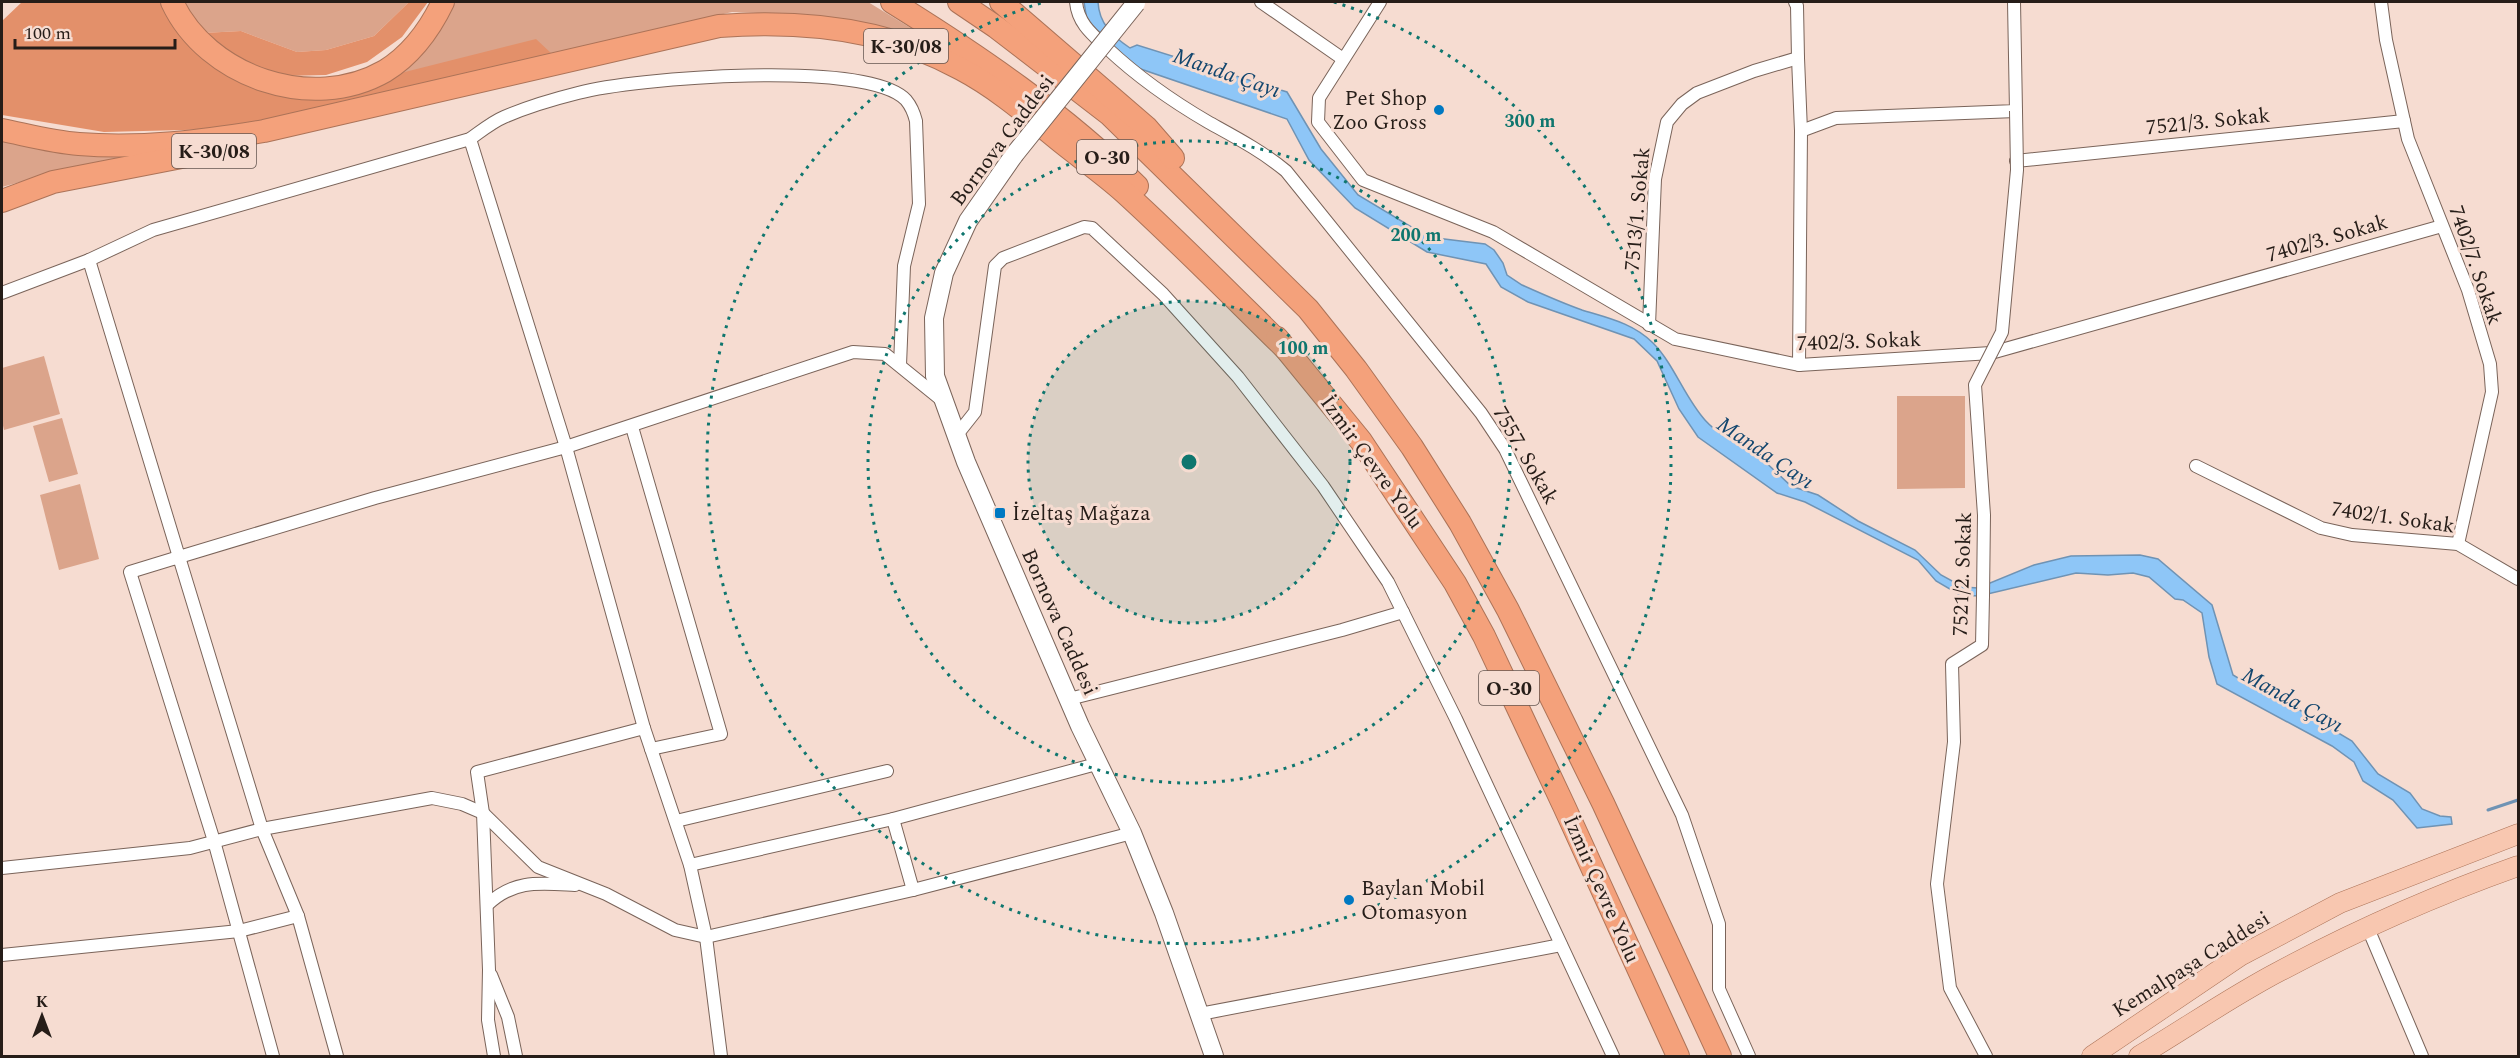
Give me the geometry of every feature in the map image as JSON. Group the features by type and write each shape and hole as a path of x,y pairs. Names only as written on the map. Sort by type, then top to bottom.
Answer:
{"highway":[{"path":"172,2 189,27 222,60 243,73 268,82 314,89 356,82 384,71 408,54 429,28 443,2"},
{"name":"İzmir Çevre Yolu","path":"892,2 1009,79 1111,160 1190,238 1287,350 1361,441 1424,533 1484,636 1678,1056"},
{"name":"İzmir Çevre Yolu","path":"959,2 996,27 1109,114 1308,309 1356,369 1412,447 1460,523 1508,610 1602,803 1720,1056"},
{"path":"1001,2 1146,127 1308,309"},
{"name":"K-30/08","path":"2,130 78,144 166,144 211,140 264,131 424,92 718,26 762,23 808,24 850,30 885,39 960,68 1003,94 1122,191 1287,350"},
{"name":"K-30/08","path":"2,201 53,182 250,144 424,92"}],"main road":[{"name":"Bornova Caddesi","path":"1137,2 1014,155 968,221 944,273 934,318 935,376 956,436 1069,699 1132,833 1164,913 1214,1056"},
{"name":"Kemalpaşa Caddesi","path":"2092,1056 2240,956 2340,903 2518,834"},
{"path":"2139,1056 2278,972 2367,926 2459,887 2518,866"}],"street":[{"name":"7557. Sokak","path":"1076,2 1077,12 1086,28 1136,75 1252,147 1286,171 1474,405 1505,449 1682,814 1719,924 1719,989 1749,1056"},
{"path":"1261,2 1343,59 1380,2"},
{"path":"1795,2 1801,131 1799,365"},
{"name":"7521/2. Sokak","path":"1986,1056 1950,988 1937,884 1954,742 1952,664 1982,645 1984,515 1975,385 2002,332 2016,161 2014,2"},
{"name":"7402/7. Sokak","path":"2381,2 2386,40 2408,139 2468,290 2490,364 2492,392 2458,544"},
{"name":"7513/1. Sokak","path":"1649,325 1655,179 1668,122 1682,104 1697,93 1754,71 1798,58"},
{"name":"7402/3. Sokak","path":"1343,59 1319,98 1318,122 1363,180 1493,232 1675,339 1799,365 1991,353 2442,226"},
{"path":"2,293 89,260 153,230 470,139 502,117 579,92 704,76 803,76 876,85 905,99 913,110 916,121 919,204 904,266 900,365"},
{"path":"1801,131 1836,118 2016,111"},
{"name":"7521/3. Sokak","path":"2016,161 2404,121"},
{"path":"470,139 566,447 644,728 690,865 706,937 721,1056"},
{"path":"956,436 975,412 995,266 1003,258 1084,227 1092,228 1163,294 1238,377 1323,486 1388,582 1456,718 1613,1056"},
{"path":"89,260 262,829 298,916 337,1056"},
{"path":"273,1056 214,842 130,572 375,498 632,427 853,352 885,354 944,402"},
{"path":"632,427 722,734 651,749"},
{"name":"7402/1. Sokak","path":"2196,466 2321,528 2352,536 2458,544 2518,579"},
{"path":"1069,699 1310,639 1403,612"},
{"path":"494,1056 488,1020 489,970 483,813 477,772 644,728"},
{"path":"690,865 893,819 1100,763"},
{"path":"676,821 888,771"},
{"path":"2,868 190,848 262,829 432,798 462,804 483,813 538,867 584,885 675,930 706,937 913,890 1132,833"},
{"path":"893,819 913,890"},
{"path":"487,905 500,893 531,882 584,885"},
{"path":"2,955 239,931 298,916"},
{"path":"2367,926 2422,1056"},
{"path":"1200,1014 1561,945"},
{"path":"489,970 508,1017 516,1056"}],"shaded area":[{"path":"22,2 165,2 277,90 385,77 536,39 552,54 222,129 104,132 2,115 2,21"},
{"path":"181,2 409,2 374,36 326,50 297,52 241,31 203,33"},
{"path":"409,2 428,2 402,37 367,62 326,75 283,76 242,63 203,33 241,31 297,52 326,50 374,36"},
{"path":"450,2 868,2 960,58 901,30 813,15 732,12 552,54 385,77"},
{"path":"2,139 153,155 56,172 2,187"},
{"path":"44,356 60,414 4,430 2,368"},
{"path":"1897,396 1965,396 1965,488 1897,489"},
{"path":"62,418 78,474 49,482 33,426"},
{"path":"80,484 99,559 59,570 40,495"}],"water":[{"path":"1084,2 1098,2 1104,23 1118,39 1130,48 1137,45 1287,92 1321,149 1358,195 1428,237 1485,244 1494,250 1503,263 1507,275 1522,285 1574,307 1620,322 1645,336 1664,356 1691,401 1713,428 1727,437 1744,442 1791,486 1818,495 1858,521 1915,550 1941,575 1963,587 1978,588 2034,565 2071,556 2140,555 2158,559 2212,605 2233,675 2352,741 2378,774 2410,793 2422,809 2440,816 2451,817 2452,824 2417,828 2393,800 2363,781 2354,762 2332,746 2217,684 2209,657 2202,613 2183,600 2175,599 2149,577 2133,573 2108,575 2076,573 1979,596 1960,595 1936,581 1918,560 1805,502 1777,493 1698,437 1679,409 1657,361 1634,339 1528,302 1501,287 1486,264 1427,252 1355,208 1309,160 1287,119 1132,66 1088,26"}],"waterway":[{"path":"2488,810 2518,800"}],"place":[{"name":"Pet Shop Zoo Gross","path":"1439,110"},
{"name":"İzeltaş Mağaza","path":"1000,513"},
{"name":"Baylan Mobil Otomasyon","path":"1349,900"}],"water label":[{"name":"Manda Çayı","path":"1227,72"},
{"name":"Manda Çayı","path":"1766,452"},
{"name":"Manda Çayı","path":"2293,699"}]}
